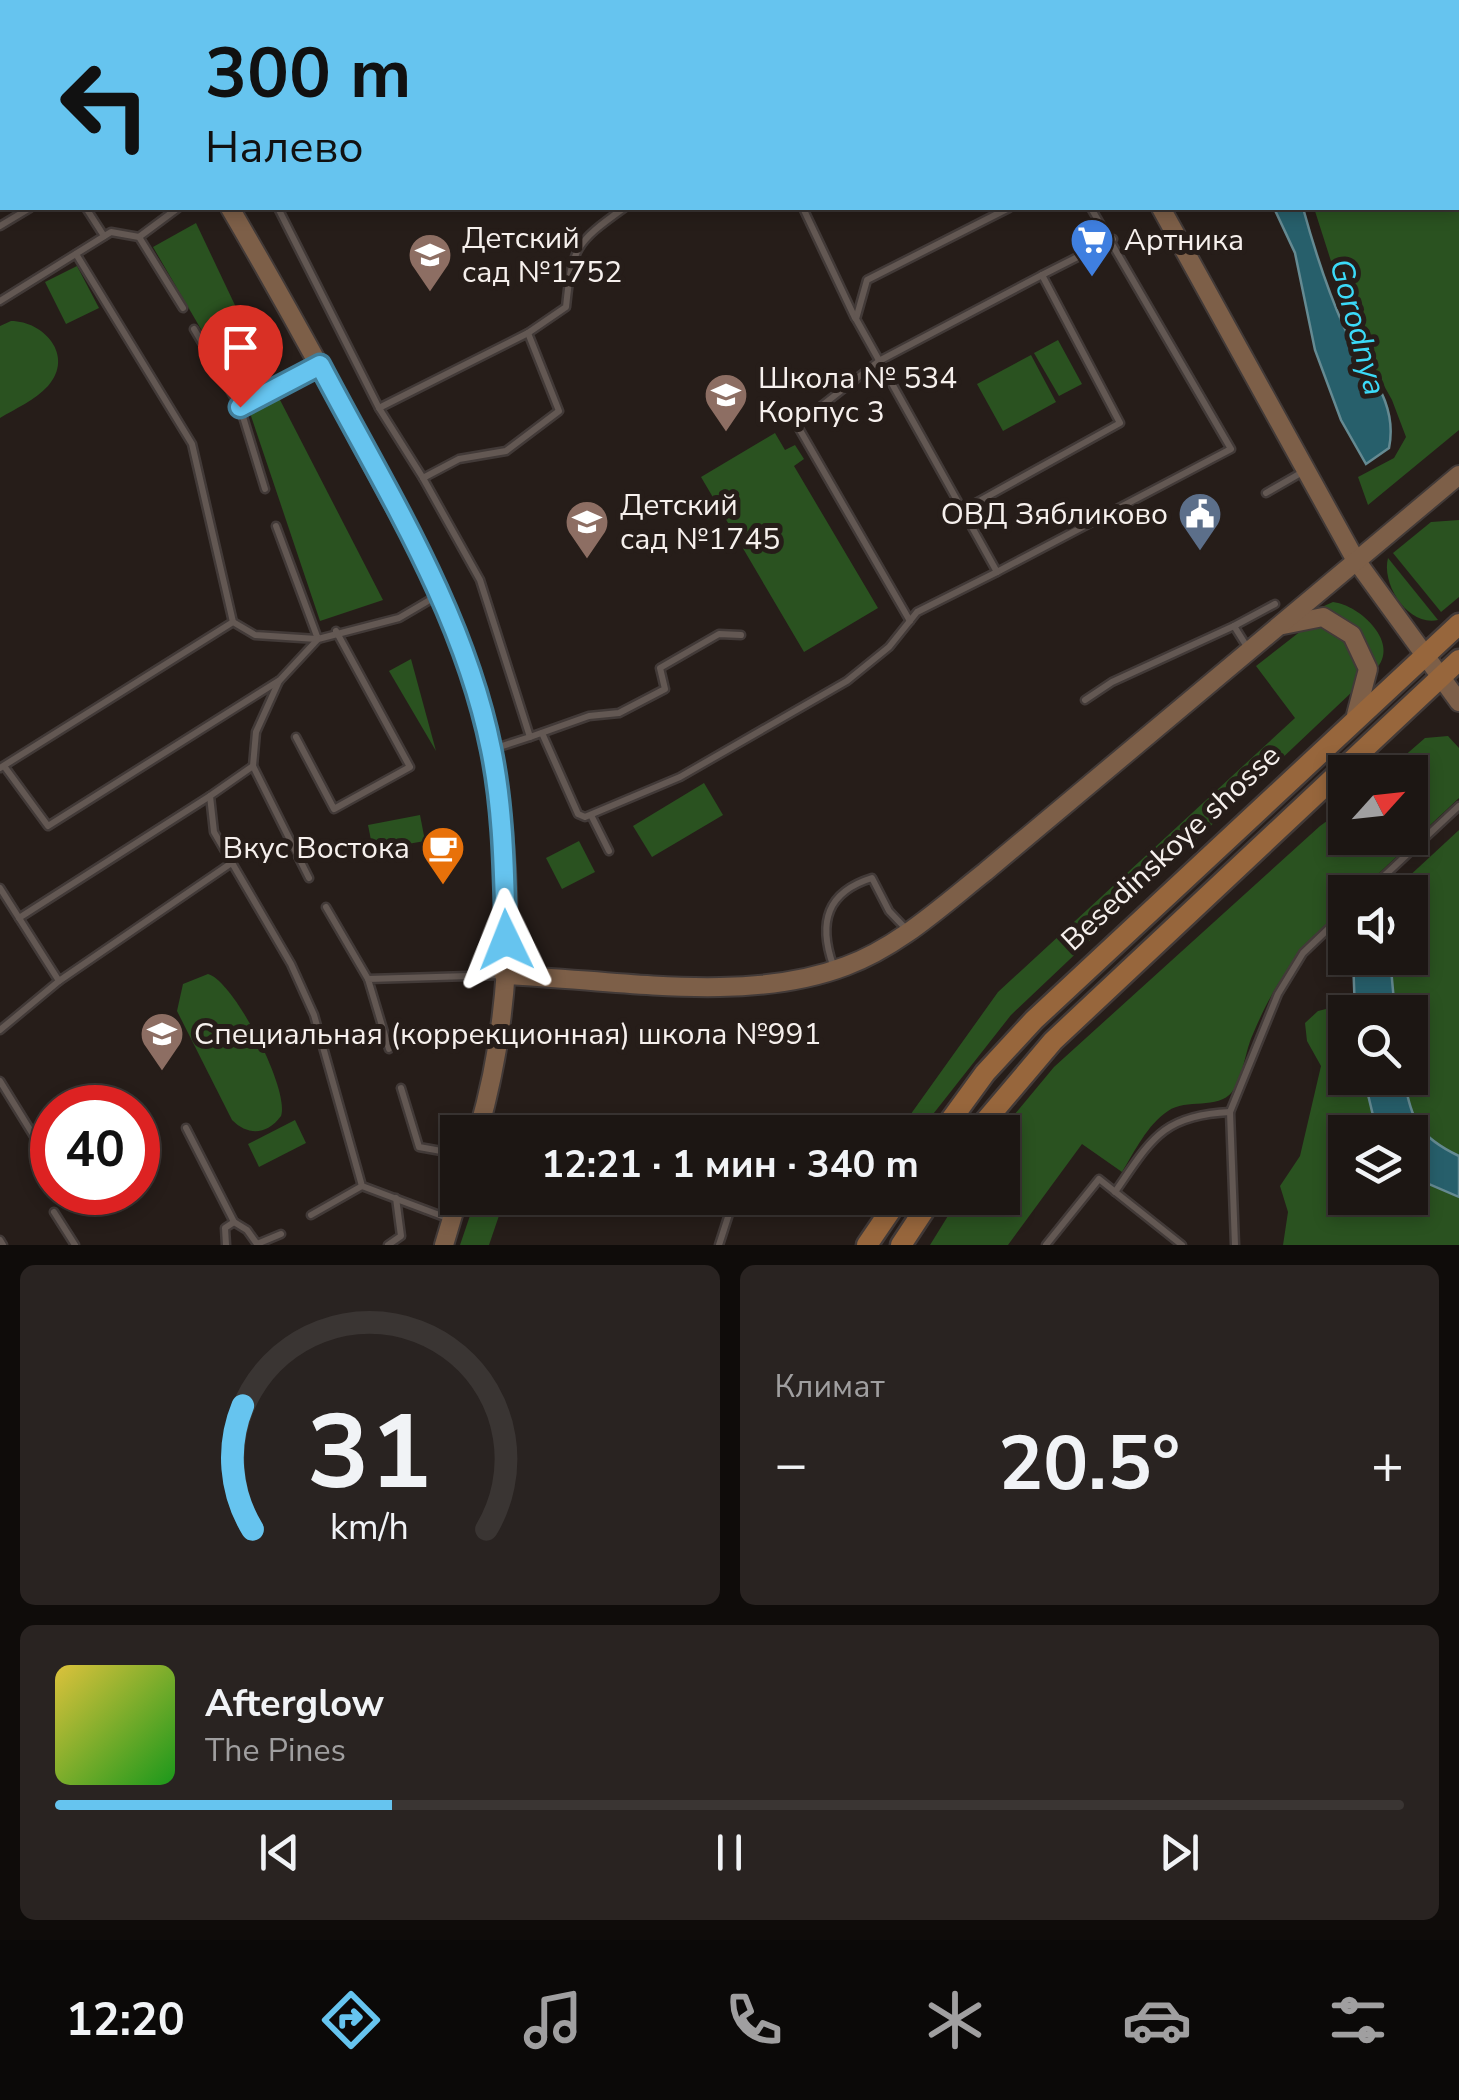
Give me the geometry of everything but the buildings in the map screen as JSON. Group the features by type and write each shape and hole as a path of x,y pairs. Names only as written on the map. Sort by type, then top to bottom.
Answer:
{"main road":[{"name":"Besedinskoye shosse","path":"955,1115 1034,1020 1356,715 1459,624"},
{"name":"Besedinskoye shosse","path":"991,1115 1054,1041 1459,660"},
{"path":"868,1245 888,1215"},
{"path":"901,1245 921,1215"}],"street":[{"path":"231,210 320,365 441,593 465,655 491,750 505,878 504,975 494,1064 482,1115"},
{"path":"1163,210 1356,558 1422,656 1459,702"},
{"path":"504,975 768,985 835,970 908,932 1459,475"},
{"path":"1278,626 1323,616 1352,634 1368,669 1356,715"},
{"path":"444,1245 453,1215"}],"lane":[{"path":"0,226 27,210"},
{"path":"87,210 104,236"},
{"path":"0,301 111,232 139,236 175,210"},
{"path":"279,210 379,408 480,580 530,737"},
{"path":"379,408 528,333 566,307 571,257 589,235 621,210"},
{"path":"804,210 856,319 997,572"},
{"path":"856,319 867,280 1004,210"},
{"path":"542,733 578,814 591,815 680,777 847,681 889,647 918,612 1231,449 1113,239 1092,210"},
{"path":"139,236 183,308"},
{"path":"910,621 797,424 879,361 1113,239"},
{"path":"76,254 192,444 233,622 255,635 318,639"},
{"path":"963,510 1120,424 1042,275"},
{"path":"194,329 240,407 265,489"},
{"path":"423,478 460,459 506,450 559,411 528,333"},
{"path":"240,407 320,365"},
{"path":"1266,493 1306,469"},
{"path":"276,526 318,639"},
{"path":"233,622 2,767 48,826 280,680 318,639 336,631 399,618 441,593"},
{"path":"1085,700 1112,682 1275,604"},
{"path":"1234,626 1250,651"},
{"path":"296,737 334,809 410,767 336,631"},
{"path":"491,750 590,716 619,713 665,689 660,668 720,634 741,635"},
{"path":"280,680 256,732 252,766 309,878"},
{"path":"19,918 252,766"},
{"path":"210,796 214,832 291,964 314,1015 362,1186"},
{"path":"1384,875 1459,806"},
{"path":"591,815 609,850"},
{"path":"0,1030 59,982 230,864"},
{"path":"835,970 826,946 827,917 848,885 872,878 889,910 908,932"},
{"path":"0,888 59,982"},
{"path":"326,907 368,979 389,1049"},
{"path":"1236,1245 1230,1112 1278,994 1303,953 1328,929"},
{"path":"368,979 412,982 504,975"},
{"path":"0,1081 30,1130"},
{"path":"401,1088 419,1146 440,1150"},
{"path":"1115,1192 1148,1145 1177,1119 1230,1112"},
{"path":"186,1128 234,1222 248,1230 257,1244 281,1234"},
{"path":"1046,1245 1099,1179 1182,1245"},
{"path":"311,1215 362,1186 451,1220"},
{"path":"388,1245 402,1236 396,1198"},
{"path":"56,1215 75,1245"},
{"path":"720,1245 728,1215"},
{"path":"226,1245 225,1228 234,1222"}],"green space":[{"path":"1315,210 1459,210 1459,430 1368,505 1358,477 1394,458 1406,437 1392,400 1353,330"},
{"path":"196,223 270,379 240,396 153,247"},
{"path":"77,266 99,308 66,324 45,282"},
{"path":"11,321 44,334 57,352 58,363 56,375 43,391 0,418 0,326"},
{"path":"1058,340 1082,384 1059,396 1034,353"},
{"path":"1031,355 1056,402 1003,431 977,384"},
{"path":"279,398 383,600 320,621 250,413"},
{"path":"775,433 785,450 795,445 804,459 794,466 878,608 804,652 701,477"},
{"path":"1459,520 1459,597 1441,612 1393,553 1431,522"},
{"path":"1388,558 1438,620 1417,617 1399,601 1389,580"},
{"path":"1333,602 1355,610 1381,638 1382,660 1375,670 1356,629 1338,615 1315,610"},
{"path":"1324,624 1350,642 1361,675 1353,691 1011,1015 932,1115 910,1115 998,992 1295,718 1256,666 1306,627"},
{"path":"411,659 436,751 389,671"},
{"path":"1448,736 1459,748 1459,798 1428,827 1428,755 1406,755 1425,738"},
{"path":"704,783 723,815 652,857 633,826"},
{"path":"420,815 425,841 373,850 368,825"},
{"path":"1328,820 1328,855 1398,855 1377,875 1328,875 1328,923 1303,950 1271,997 1232,1092 1219,1101 1168,1111 1148,1131 1122,1172 1082,1144 1008,1245 930,1245 949,1215 1020,1215 1020,1115 1014,1115 1054,1067"},
{"path":"1459,830 1459,1156 1428,1136 1428,1115 1413,1115 1408,1095 1428,1095 1428,995 1393,995 1392,975 1428,975 1428,875 1410,875"},
{"path":"579,841 595,872 562,889 546,858"},
{"path":"208,974 232,995 269,1061 282,1103 281,1116 264,1130 244,1129 232,1120 177,1011 183,984"},
{"path":"1328,1008 1328,1095 1368,1095 1373,1115 1328,1115 1328,1215 1428,1215 1428,1184 1459,1197 1459,1245 1283,1245 1288,1212 1280,1186 1300,1156 1321,1066 1307,1041 1305,1023 1318,1011"},
{"path":"295,1120 306,1143 259,1167 248,1144"},
{"path":"470,1215 499,1215 489,1245 460,1245"}],"water":[{"path":"1275,210 1304,210 1338,313 1384,399 1391,430 1389,448 1366,464 1341,420 1315,350 1295,253"},
{"path":"1354,975 1392,975 1393,995 1354,995"},
{"path":"1368,1095 1408,1095 1413,1115 1373,1115"},
{"path":"1428,1136 1459,1156 1459,1197 1428,1184"}],"place":[{"name":"Артника","path":"1092,278"},
{"name":"Детский сад №1752","path":"430,293"},
{"name":"Школа № 534 Корпус 3","path":"726,433"},
{"name":"ОВД Зябликово","path":"1200,552"},
{"name":"Детский сад №1745","path":"587,560"},
{"name":"Вкус Востока","path":"443,886"},
{"name":"Специальная (коррекционная) школа №991","path":"162,1072"}],"route":[{"path":"240,407 320,365 441,593 465,655 491,750 501,824 506,940"}],"water label":[{"name":"Gorodnya","path":"1358,327"}]}
